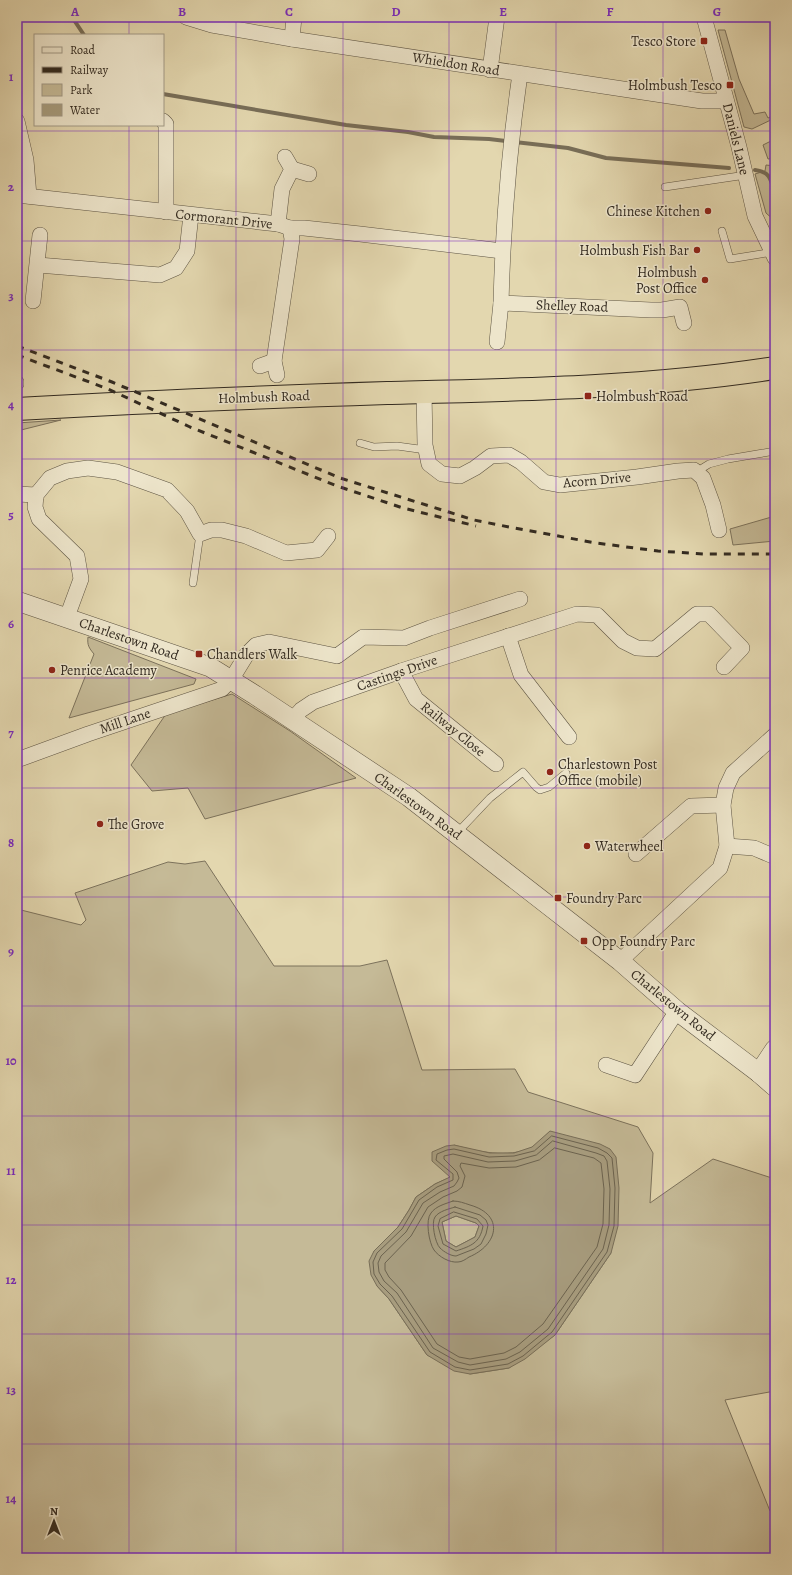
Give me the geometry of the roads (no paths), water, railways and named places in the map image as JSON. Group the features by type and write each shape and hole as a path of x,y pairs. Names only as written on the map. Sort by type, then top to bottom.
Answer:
{"highway":[{"name":"Holmbush Road","path":"17,409 221,398 555,388 650,382 746,373 775,368"}],"street":[{"name":"Whieldon Road","path":"186,17 212,25 292,39 490,70 702,101 726,101"},
{"path":"292,39 294,17"},
{"path":"490,70 497,17"},
{"name":"Daniels Lane","path":"704,17 746,175 755,216 774,254"},
{"path":"497,342 501,303 502,251 511,140 520,74"},
{"path":"17,121 26,160 23,196"},
{"path":"166,212 169,122"},
{"path":"271,367 292,239 284,226 282,189 289,163 308,174"},
{"name":"Cormorant Drive","path":"23,196 502,251"},
{"path":"38,265 160,275 176,268 187,251 191,215"},
{"path":"33,301 40,235"},
{"name":"Shelley Road","path":"501,303 651,310 680,307 684,323"},
{"name":"Acorn Drive","path":"424,392 426,450 429,464 442,474 460,476 491,456 509,455 521,462 544,482 560,484 637,477 678,471 694,470 696,472"},
{"path":"68,617 81,579 77,556 39,519 35,507 36,495 50,478 67,471 88,468 117,472 167,490 187,511 200,534 211,530 222,530 240,534 286,553 317,550 328,536"},
{"path":"696,472 703,478 713,505 718,530"},
{"path":"17,494 36,495"},
{"path":"231,680 247,654 256,645 269,642 337,656 363,637 404,638 520,599"},
{"name":"Charlestown Road","path":"17,601 210,666 409,797 620,961 677,1011 759,1073 775,1087"},
{"name":"Castings Drive","path":"292,720 301,710 312,702 401,671 577,614 596,615 622,641 637,648 655,650 697,614 709,614 742,648 724,667"},
{"path":"508,636 521,675 568,737"},
{"name":"Railway Close","path":"401,671 416,699 496,764"},
{"name":"Mill Lane","path":"17,760 88,734 222,689 231,680"},
{"path":"620,961 720,868 727,846 723,805 726,788 733,773 775,736"},
{"path":"636,854 691,806 723,805"},
{"path":"727,846 754,848 773,856"},
{"path":"606,1065 635,1075 677,1011"},
{"path":"759,1073 775,1049"}],"lane":[{"path":"665,188 746,175"},
{"path":"722,231 730,259 774,254"},
{"path":"17,377 20,381 20,385 17,386"},
{"path":"360,443 374,447 397,446 426,450"},
{"path":"696,472 709,464 728,459 775,451"},
{"path":"193,583 200,534"},
{"path":"456,834 490,798 523,772 536,788 540,790 549,788 566,773"}],"water":[{"path":"550,1131 600,1144 610,1149 616,1157 619,1188 618,1226 611,1253 555,1335 525,1359 509,1368 470,1374 454,1371 427,1355 389,1299 377,1286 371,1275 369,1261 374,1251 398,1227 416,1197 435,1184 450,1177 432,1161 432,1152 446,1146 454,1145 490,1153 514,1153 532,1147","holes":["456,1216 476,1223 479,1226 475,1237 456,1247 446,1241 442,1222"]}],"waterway":[{"path":"72,17 83,34"},
{"path":"164,94 346,125 408,132 434,137 489,139 568,148 606,158 729,168"},
{"path":"755,170 764,173 770,178 775,195"}],"railway":[{"path":"17,346 112,382 340,478 474,520 596,543 658,551 704,554 775,554"},
{"path":"17,355 108,389 190,427 337,486 403,508 476,526"}],"place":[{"name":"Tesco Store","path":"704,41"},
{"name":"Holmbush Tesco","path":"730,85"},
{"name":"Chinese Kitchen","path":"708,211"},
{"name":"Holmbush Fish Bar","path":"697,250"},
{"name":"Holmbush Post Office","path":"705,280"},
{"name":"Holmbush Road","path":"588,396"},
{"name":"Chandlers Walk","path":"199,654"},
{"name":"Penrice Academy","path":"52,670"},
{"name":"Charlestown Post Office (mobile)","path":"550,772"},
{"name":"The Grove","path":"100,824"},
{"name":"Waterwheel","path":"587,846"},
{"name":"Foundry Parc","path":"558,898"},
{"name":"Opp Foundry Parc","path":"584,941"}]}
